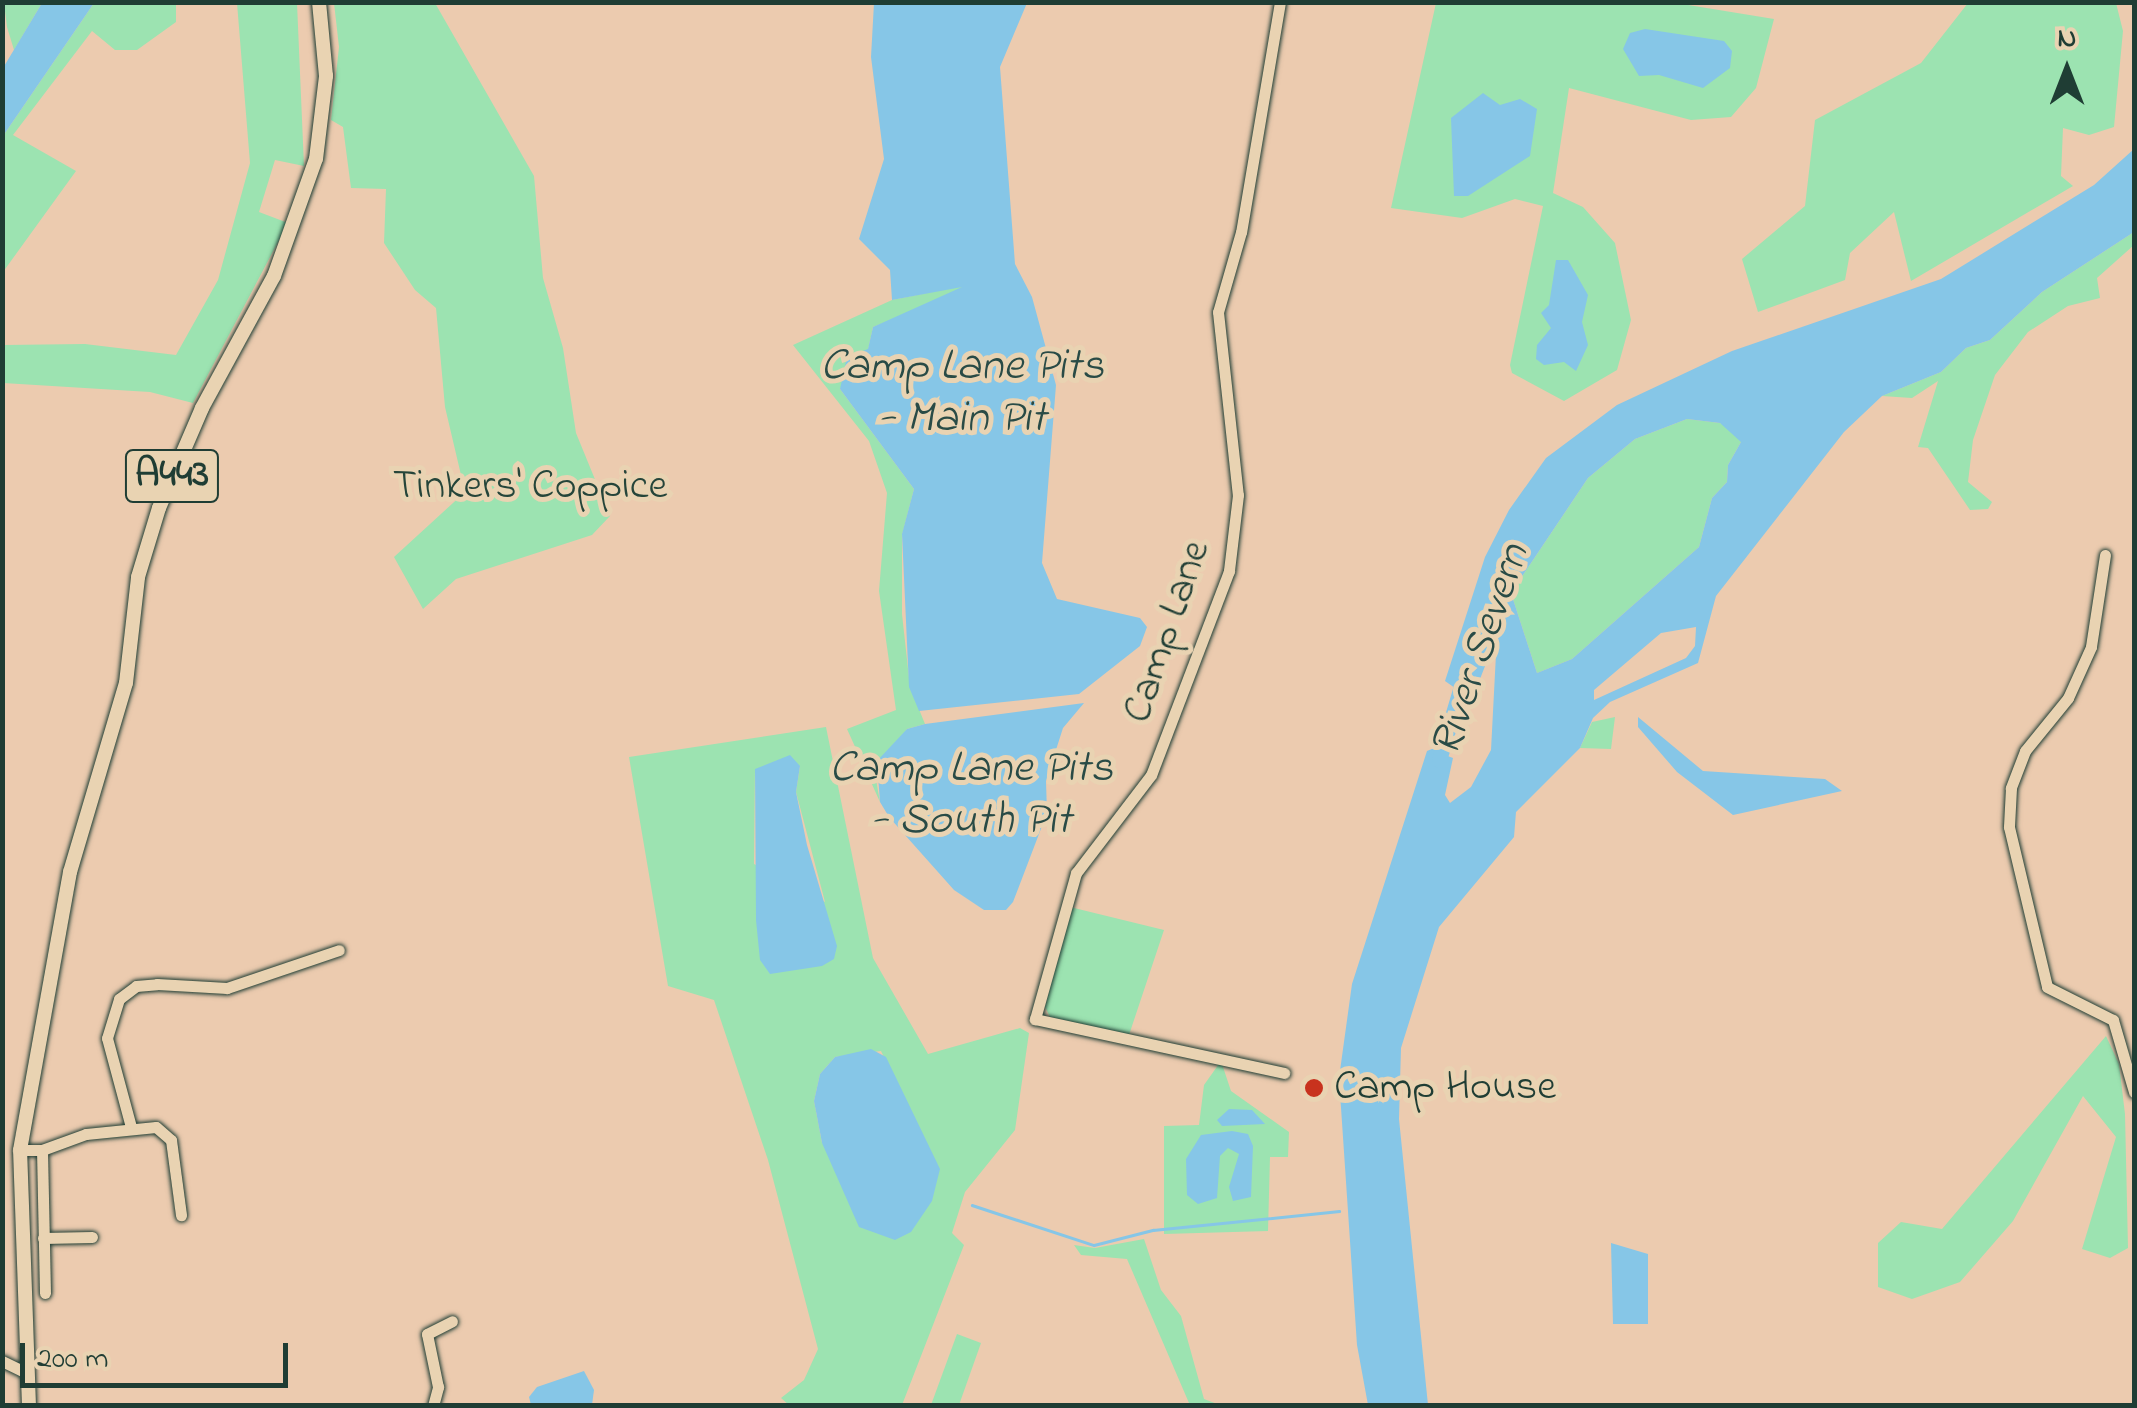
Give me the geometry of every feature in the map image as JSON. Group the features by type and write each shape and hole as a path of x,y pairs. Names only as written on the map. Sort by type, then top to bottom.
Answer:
{"main road":[{"name":"A443","path":"30,1406 20,1150 70,872 126,683 144,556 202,408 274,276 316,159 326,76 319,2"}],"street":[{"name":"Camp Lane","path":"1280,2 1241,232 1218,312 1238,496 1229,571 1215,620 1151,775 1076,873 1035,1019 1284,1074"},
{"path":"2106,555 2091,647 2068,698 2025,752 2011,788 2010,827 2047,988 2113,1020 2130,1042 2134,1092"},
{"path":"132,1127 106,1038 120,999 136,986 226,988 338,950"},
{"path":"20,1150 42,1150 132,1127 156,1127 171,1140 182,1214"},
{"path":"42,1150 45,1293"},
{"path":"43,1238 92,1237"},
{"path":"432,1406 438,1387 427,1334 452,1320"},
{"path":"2,1361 26,1373"}],"green space":[{"path":"4,3 42,3 14,50 7,27"},
{"path":"94,3 176,3 176,22 137,50 115,50 92,31 13,135 76,171 3,272 3,136"},
{"path":"237,3 297,3 304,166 275,160 259,212 288,223 193,403 150,392 3,383 3,345 85,344 176,355 218,280 250,163"},
{"name":"Tinkers' Coppice","path":"334,3 435,3 534,176 543,278 563,348 576,433 610,516 592,535 456,579 423,609 394,557 465,492 445,407 436,308 415,290 384,243 386,189 351,188 343,127 331,120 339,47"},
{"path":"1436,3 1676,3 1774,19 1756,88 1731,117 1691,120 1569,88 1553,193 1583,207 1615,243 1631,320 1617,370 1564,401 1512,373 1510,365 1543,206 1515,199 1462,218 1391,208"},
{"path":"1968,3 2116,3 2123,31 2114,127 2089,135 2063,128 2061,176 2073,186 1911,281 1894,212 1850,253 1845,280 1758,312 1742,259 1805,206 1815,120 1921,63"},
{"path":"2134,232 2134,245 2097,278 2100,298 2068,306 2028,332 1995,375 1973,440 1968,482 1992,502 1988,509 1970,510 1928,448 1918,447 1938,381 1912,398 1882,396 1941,372 1966,348 1990,340 2042,292"},
{"path":"962,286 962,292 873,327 868,350 840,389 914,489 902,535 902,614 910,687 925,724 907,729 875,774 880,802 847,729 896,710 879,591 887,493 869,441 793,345 892,300"},
{"path":"1687,419 1720,423 1741,434 1741,442 1728,465 1727,482 1712,498 1699,547 1572,659 1537,673 1511,593 1588,478 1635,439"},
{"path":"1615,717 1611,749 1580,748 1592,722"},
{"path":"826,727 873,958 928,1054 1020,1028 1029,1033 1015,1130 965,1192 952,1233 964,1245 902,1405 789,1405 781,1398 804,1380 818,1349 768,1160 714,1000 668,986 629,757","holes":["800,766 796,792 825,902 754,864 755,770","881,1051 911,1113 932,1201 822,1143 814,1101 820,1074 835,1057"]},
{"path":"1070,907 1164,930 1129,1035 1050,1017 1045,1007"},
{"path":"2106,1036 2119,1064 2125,1114 2128,1248 2110,1258 2082,1249 2116,1137 2083,1096 2013,1221 1960,1282 1912,1299 1878,1287 1878,1243 1901,1222 1942,1229"},
{"path":"1221,1061 1231,1091 1289,1132 1288,1157 1270,1157 1268,1231 1164,1234 1164,1126 1199,1125 1204,1085"},
{"path":"1144,1239 1161,1290 1181,1316 1204,1399 1220,1405 1189,1403 1127,1259 1081,1255 1074,1245 1095,1248"},
{"path":"957,1334 981,1343 959,1405 931,1405"}],"water":[{"path":"42,3 94,3 3,136 3,68"},
{"name":"Camp Lane Pits - Main Pit","path":"874,3 1027,3 1000,67 1015,264 1032,297 1056,385 1042,563 1057,599 1140,618 1147,627 1140,646 1079,694 919,711 909,687 902,534 914,489 840,389 847,357 868,349 873,327 962,287 892,300 890,270 859,239 884,159 871,57"},
{"path":"1645,29 1724,41 1732,51 1730,68 1703,88 1659,75 1639,76 1623,49 1630,33"},
{"path":"1483,93 1500,105 1520,99 1537,109 1530,156 1468,196 1454,196 1451,118"},
{"path":"2134,149 2134,232 2042,292 1990,340 1966,348 1941,372 1882,396 1844,432 1716,596 1698,663 1610,702 1593,718 1580,748 1516,812 1514,837 1439,927 1401,1048 1399,1119 1428,1405 1368,1405 1357,1345 1339,1078 1352,984 1427,751 1446,743 1445,755 1453,758 1445,795 1450,803 1471,787 1491,750 1497,635 1475,692 1466,690 1459,703 1452,701 1455,688 1445,681 1485,557 1509,510 1546,458 1617,405 1732,351 1941,279 2094,185","holes":["1687,419 1720,423 1741,442 1728,465 1727,482 1712,498 1699,547 1572,659 1537,673 1511,593 1588,478 1635,439","1696,627 1695,646 1686,658 1594,700 1594,690 1661,633"]},
{"path":"1556,260 1568,260 1588,295 1582,322 1588,345 1576,371 1564,362 1544,365 1536,359 1537,345 1551,328 1541,313 1549,305"},
{"name":"Camp Lane Pits - South Pit","path":"1084,703 1063,728 1046,781 1047,813 1013,902 1006,910 984,910 954,890 889,817 880,802 877,761 907,729"},
{"path":"1638,717 1703,771 1825,779 1842,791 1733,815 1677,772 1638,727"},
{"path":"790,755 800,766 796,792 807,845 837,946 834,959 822,966 770,974 760,960 756,920 755,769"},
{"path":"871,1049 886,1057 940,1169 932,1201 911,1232 895,1240 859,1227 822,1143 814,1101 820,1074 835,1057"},
{"path":"1229,1109 1252,1110 1265,1124 1222,1126 1217,1120"},
{"path":"1232,1131 1248,1134 1253,1146 1251,1197 1233,1201 1229,1187 1239,1154 1228,1148 1220,1156 1217,1198 1198,1204 1187,1195 1186,1159 1201,1135"},
{"path":"1611,1243 1648,1254 1648,1324 1613,1324"},
{"path":"584,1371 594,1390 592,1405 531,1405 529,1397 537,1387"}],"waterway":[{"name":"River Severn","path":"1439,760 1461,686"},
{"path":"972,1205 1094,1245 1153,1230 1339,1211"}],"place":[{"name":"Camp House","path":"1314,1088"}]}
